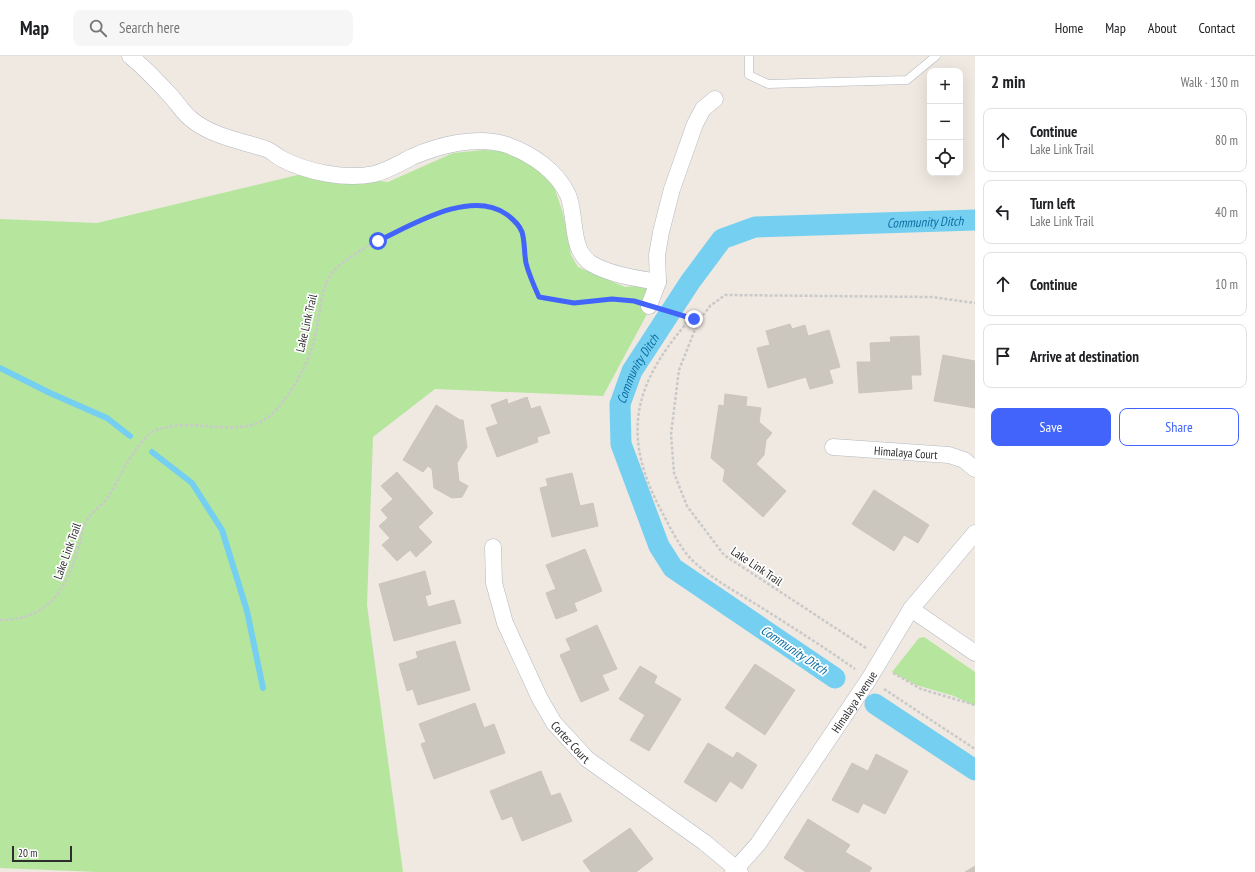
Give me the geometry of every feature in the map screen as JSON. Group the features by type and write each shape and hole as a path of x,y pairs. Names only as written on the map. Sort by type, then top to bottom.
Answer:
{"street":[{"path":"130,56 170,95 190,118 203,128 268,149 281,159 310,171 328,174 373,174 431,149 480,141 491,141 523,152 548,168 563,186 569,196 577,242 582,253 591,264 620,275 658,282"},
{"path":"651,307 658,282 657,255 661,232 672,189 695,124 703,109 715,99"},
{"name":"Himalaya Court","path":"834,447 949,455 964,460 975,469"},
{"name":"Himalaya Avenue","path":"736,871 758,844 869,679 911,609 975,533"},
{"name":"Cortez Court","path":"494,547 494,583 505,623 540,699 554,723 586,759 658,808 704,842 736,871"},
{"path":"911,609 975,653"}],"lane":[{"path":"749,56 749,75 768,84 907,80 936,56"}],"path":[{"name":"Lake Link Trail","path":"0,620 22,618 41,610 55,600 68,580 85,522 107,498 135,451 153,430 180,425 242,428 258,423 273,414 290,394 308,358 315,335 323,290 331,274 347,258 378,241 433,215 479,204 497,208 515,221 522,232 529,274 539,297 574,303 612,299 634,301 651,307"},
{"name":"Lake Link Trail","path":"975,303 932,297 725,295 710,306 698,322 678,370 671,434 674,473 687,506 724,555 881,658 892,672 921,688 975,705"},
{"path":"651,307 685,316 698,322"},
{"path":"685,316 686,324 660,356 649,378 640,402 637,425 639,449 644,473 673,533 691,559 714,578 825,648 975,749"}],"green space":[{"path":"484,150 505,151 533,162 551,178 563,213 571,255 578,267 625,287 658,284 646,316 603,396 435,389 373,437 367,605 403,872 97,872 0,868 0,219 97,223 310,172 388,182 453,153"},
{"path":"924,637 975,672 975,706 954,696 916,685 892,672 919,638"}],"building":[{"path":"790,324 792,329 805,325 808,336 829,330 840,367 829,370 833,383 810,389 806,377 768,388 757,348 770,345 766,331"},
{"path":"919,336 921,375 911,375 912,389 859,393 857,362 871,362 870,343 891,342 890,337"},
{"path":"943,355 975,361 975,408 934,401"},
{"path":"725,394 747,397 746,406 761,408 759,422 772,433 766,440 764,455 756,464 786,491 763,517 723,481 725,470 711,458 719,405 724,406"},
{"path":"527,397 531,409 540,406 550,433 537,437 538,442 497,457 486,428 498,424 491,405 507,399 508,404"},
{"path":"436,405 460,420 463,420 467,447 457,463 459,481 468,486 462,497 452,498 434,488 432,469 428,466 423,472 403,460"},
{"path":"397,472 433,513 418,527 432,542 416,557 410,550 397,561 382,545 390,538 379,526 388,518 381,510 393,499 381,486"},
{"path":"572,473 580,506 593,503 598,526 552,537 540,488 548,486 546,479"},
{"path":"874,490 929,525 918,543 904,535 894,551 852,524"},
{"path":"585,549 602,591 574,603 577,611 556,619 546,593 556,589 546,565"},
{"path":"425,571 431,594 425,596 428,607 454,600 461,623 394,641 379,584"},
{"path":"597,625 617,669 602,675 609,690 581,702 560,655 571,650 566,639"},
{"path":"455,641 470,690 418,705 413,689 407,691 399,664 418,658 416,652"},
{"path":"755,664 795,690 765,735 725,708"},
{"path":"640,666 657,676 654,683 681,699 649,751 630,740 645,715 619,699"},
{"path":"475,703 484,728 494,724 505,753 434,779 421,744 426,742 419,724"},
{"path":"708,743 733,758 737,752 757,765 742,789 730,781 716,802 684,782"},
{"path":"876,754 908,771 885,814 863,803 858,813 832,800 852,763 868,771"},
{"path":"541,771 551,796 560,793 572,821 522,841 512,816 502,820 490,791"},
{"path":"808,819 850,845 845,852 872,868 869,872 806,872 784,858"},
{"path":"630,828 653,859 636,872 591,872 583,861"},
{"path":"975,866 975,872 965,872"}],"waterway":[{"name":"Community Ditch","path":"835,678 673,568 659,546 621,444 620,404 632,371 690,282 722,239 755,227 975,220"},
{"path":"0,368 50,393 107,418 130,436"},
{"path":"152,452 192,483 222,530 247,611 263,688"},
{"name":"Community Ditch","path":"875,704 975,770"}],"route":[{"path":"378,241 433,215 479,204 497,208 515,221 522,232 526,263 531,280 539,297 574,303 612,299 634,301 694,319"}]}
